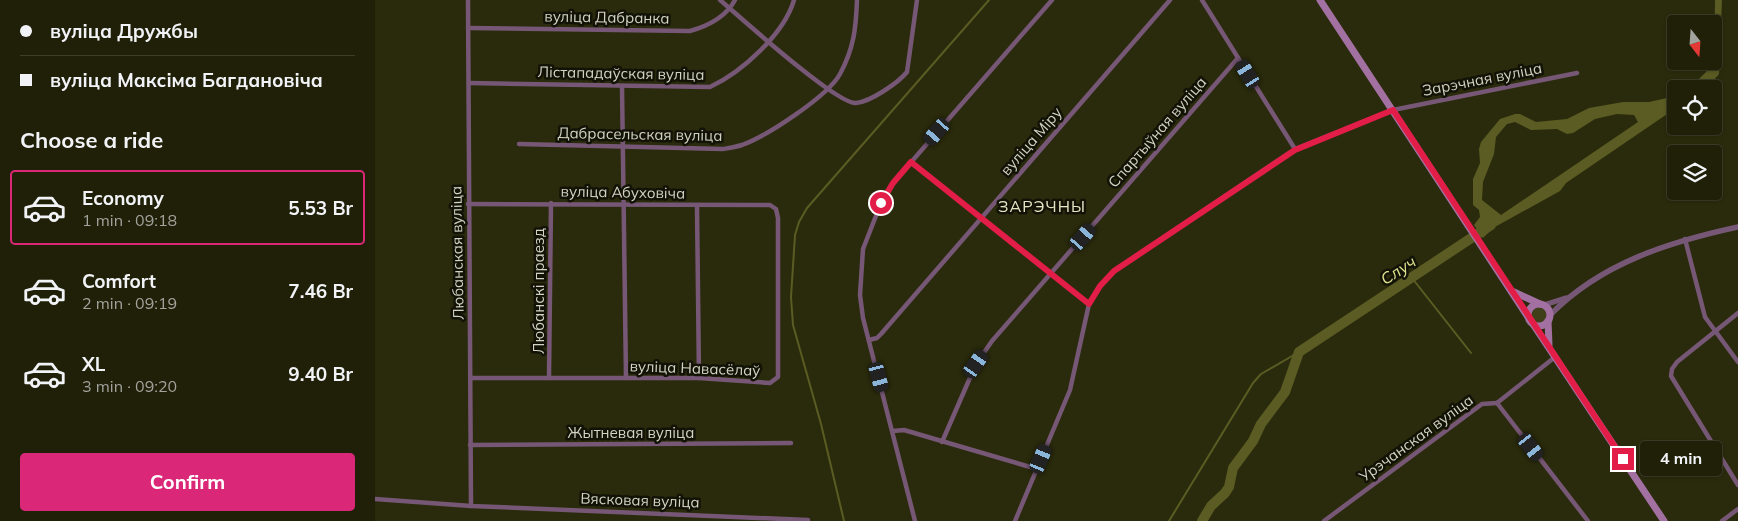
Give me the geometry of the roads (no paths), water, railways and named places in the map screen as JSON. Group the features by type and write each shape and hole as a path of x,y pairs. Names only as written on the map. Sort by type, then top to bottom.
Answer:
{"main road":[{"path":"1320,0 1664,521"},
{"path":"1509,288 1523,298 1542,304 1549,318 1548,341 1550,350"},
{"path":"1528,317 1531,307 1542,304"},
{"path":"1533,324 1541,326 1549,318"}],"street":[{"name":"Любанская вуліца","path":"468,0 468,204 472,378 471,506"},
{"path":"720,0 827,89 849,103 856,104 901,78 907,72 911,57 917,0"},
{"path":"731,9 735,0"},
{"name":"Лістападаўская вуліца","path":"469,83 710,87 725,80 744,66 787,20 794,0"},
{"name":"Дабрасельская вуліца","path":"519,144 723,148 740,146 756,139 789,119 827,89 839,75 852,48 856,31 857,0"},
{"path":"915,521 869,340 860,295 863,248 881,203 893,183 1052,0"},
{"name":"вуліца Міру","path":"869,340 877,338 1171,0"},
{"path":"1202,0 1295,150"},
{"name":"вуліца Дабранка","path":"468,28 690,30 709,25 731,9"},
{"name":"Спартыўная вуліца","path":"942,442 976,364 992,341 1238,58"},
{"name":"Зарэчная вуліца","path":"1089,304 1100,286 1114,271 1295,150 1393,110 1577,73"},
{"path":"622,86 626,378"},
{"path":"911,162 1089,304 1070,390 1015,521"},
{"name":"Любанскі праезд","path":"549,378 551,203"},
{"name":"вуліца Абуховіча","path":"468,204 770,205 776,209"},
{"path":"697,206 699,378"},
{"name":"вуліца Навасёлаў","path":"472,378 699,378 770,383 778,377 776,209"},
{"path":"1549,318 1568,297 1607,271 1636,256 1685,239 1738,227"},
{"path":"1685,239 1702,309 1738,362"},
{"path":"1542,304 1568,297"},
{"path":"1738,313 1677,362 1672,369 1671,376 1738,485"},
{"path":"1497,403 1555,357"},
{"name":"Урэчанская вуліца","path":"1324,521 1331,519 1482,404 1497,403 1588,521"},
{"path":"893,431 904,430 1037,469"},
{"name":"Жытневая вуліца","path":"470,445 791,443"},
{"name":"Вясковая вуліца","path":"375,500 471,506 808,520"},
{"path":"1722,521 1738,509"}],"waterway":[{"path":"844,521 821,424 793,325 791,297 795,235 799,222 807,208 989,0"},
{"name":"Случ","path":"1202,521 1211,506 1229,487 1233,468 1253,441 1261,424 1285,392 1299,352 1491,225"},
{"path":"1412,278 1471,353"},
{"path":"1169,521 1253,383 1261,374 1299,352"}],"district":[{"name":"ЗАРЭЧНЫ","path":"1042,206"}]}
